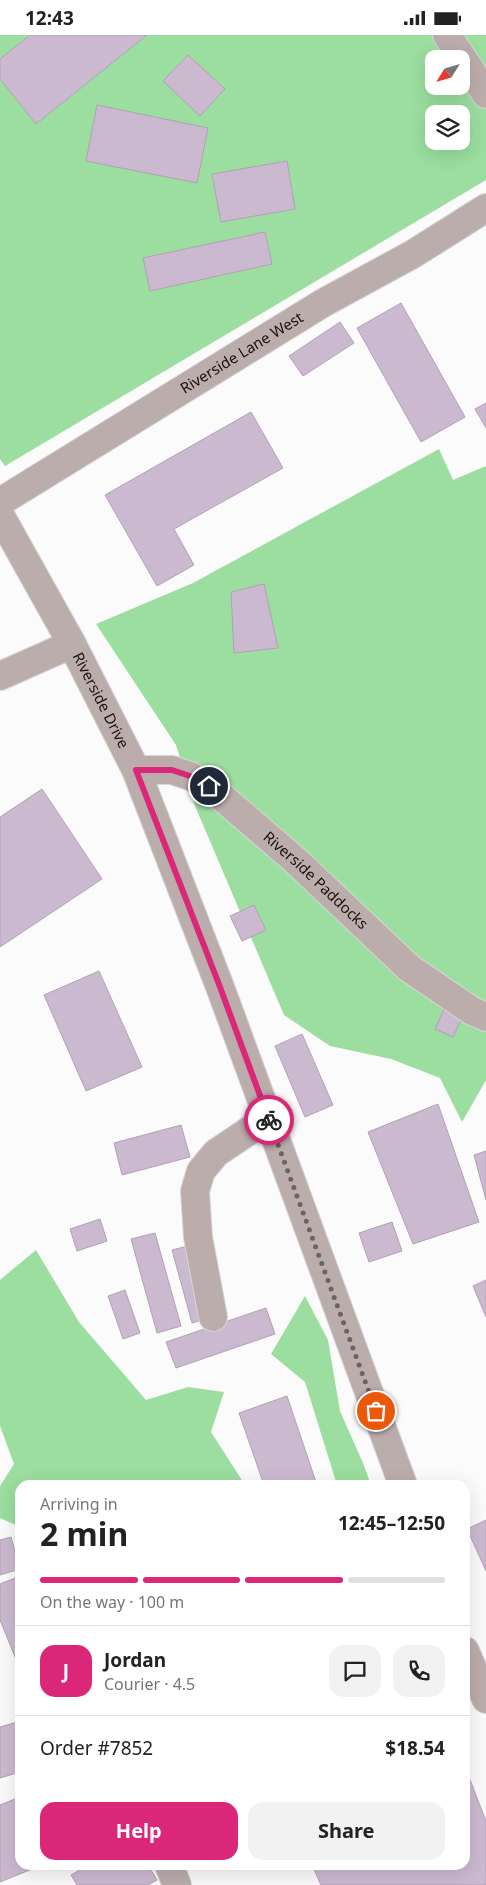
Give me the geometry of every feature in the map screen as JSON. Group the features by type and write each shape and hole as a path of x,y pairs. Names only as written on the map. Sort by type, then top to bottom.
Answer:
{"street":[{"path":"447,35 486,94"},
{"name":"Riverside Lane West","path":"0,502 323,303 413,255 486,208"},
{"name":"Riverside Drive","path":"0,515 72,644 136,770 268,1118 401,1480"},
{"path":"0,676 72,644"},
{"name":"Riverside Paddocks","path":"136,770 172,770 190,776 209,786 297,862 409,968 472,1011 486,1017"},
{"path":"213,1317 198,1237 194,1191 201,1171 216,1153 268,1118"},
{"path":"470,1662 486,1699"},
{"path":"172,1870 177,1885"}],"green space":[{"path":"0,35 486,35 486,180 5,466 0,459"},
{"path":"439,449 453,480 486,466 486,1080 462,1122 440,1078 391,1059 330,1046 284,1015 195,806 176,745 96,624 193,583"},
{"path":"36,1250 79,1322 146,1400 188,1387 224,1392 211,1432 242,1480 15,1480 15,1525 0,1518 0,1486 14,1464 0,1426 0,1280"},
{"path":"305,1296 328,1340 340,1411 369,1480 335,1480 305,1382 271,1354"}],"building":[{"path":"30,35 147,35 36,124 0,79 0,59"},
{"path":"188,55 225,89 200,116 163,81"},
{"path":"97,105 208,128 197,183 86,161"},
{"path":"287,161 295,209 221,222 212,174"},
{"path":"265,232 272,264 150,291 143,258"},
{"path":"401,303 465,417 421,442 357,328"},
{"path":"340,322 354,343 303,376 289,356"},
{"path":"486,403 486,428 475,409"},
{"path":"251,412 283,468 174,529 194,565 157,586 105,495"},
{"path":"264,584 278,648 234,653 231,592"},
{"path":"42,789 102,879 0,947 0,817"},
{"path":"254,905 266,930 242,941 230,916"},
{"path":"99,971 142,1067 86,1091 44,995"},
{"path":"444,1009 462,1018 453,1037 435,1029"},
{"path":"302,1034 333,1105 305,1117 275,1046"},
{"path":"438,1104 479,1222 413,1244 368,1132"},
{"path":"181,1125 190,1157 122,1175 114,1143"},
{"path":"486,1151 486,1200 474,1155"},
{"path":"100,1219 107,1241 77,1251 70,1229"},
{"path":"392,1222 402,1251 369,1262 359,1233"},
{"path":"155,1233 181,1326 157,1333 131,1239"},
{"path":"188,1246 209,1318 192,1323 172,1250"},
{"path":"486,1280 486,1317 473,1286"},
{"path":"125,1290 140,1333 123,1339 108,1296"},
{"path":"266,1308 275,1334 176,1368 166,1342"},
{"path":"287,1396 315,1480 262,1480 239,1413"},
{"path":"486,1520 486,1571 470,1536 470,1528"},
{"path":"11,1537 15,1551 15,1570 0,1575 0,1540"},
{"path":"15,1578 15,1657 0,1620 0,1584"},
{"path":"15,1723 15,1774 0,1778 0,1727"},
{"path":"470,1780 486,1821 486,1885 321,1885 314,1870 470,1870"},
{"path":"15,1799 15,1870 30,1870 0,1882 0,1805"},
{"path":"80,1870 151,1870 157,1880 148,1885 77,1885 71,1875"}],"way so far":[{"path":"269,1120 376,1411"}],"route":[{"path":"209,786 190,776 172,770 136,770 269,1120"}]}
